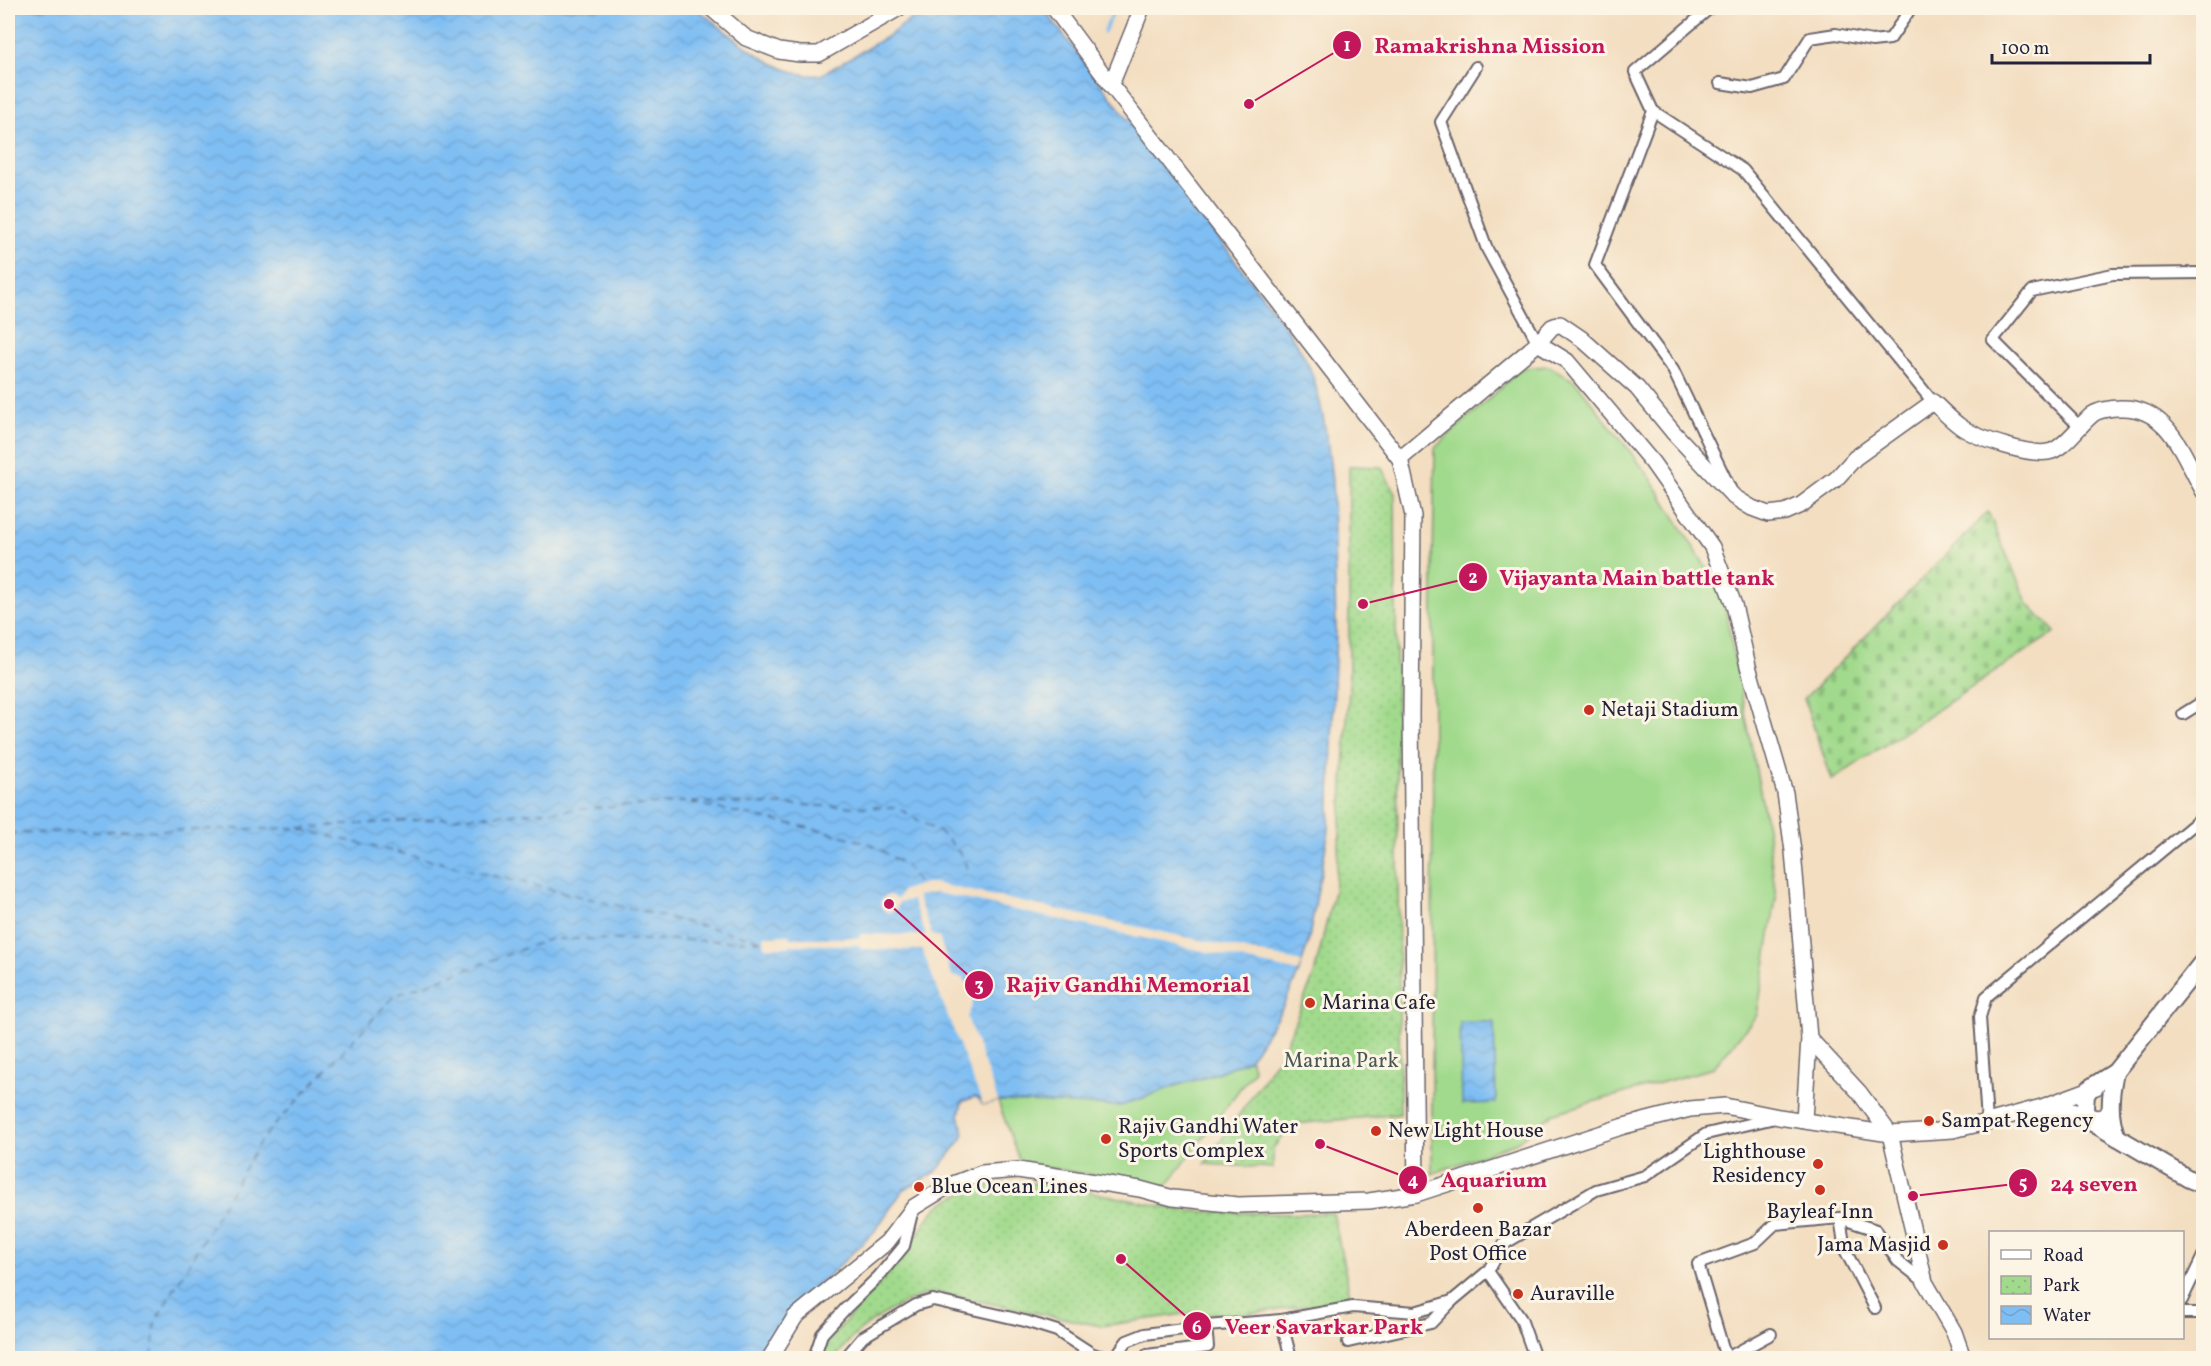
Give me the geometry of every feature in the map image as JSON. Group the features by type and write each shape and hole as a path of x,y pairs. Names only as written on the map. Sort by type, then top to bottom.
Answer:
{"main road":[{"path":"2204,960 2115,1072 2091,1087 2086,1095 2086,1115 2093,1123 2189,1179 2204,1185"},
{"path":"2115,1072 2110,1102 2111,1123 2117,1137"}],"street":[{"path":"711,8 746,38 779,51 819,54 900,8"},
{"path":"1054,8 1400,459 1413,516 1411,714 1416,1194"},
{"path":"1111,85 1142,8"},
{"path":"1710,8 1635,72 1653,111 1743,170 1933,402 1961,427 1988,439 2033,453 2052,451 2081,428 2094,413 2114,408 2134,407 2155,416 2173,435 2204,492"},
{"path":"1720,83 1752,88 1784,79 1810,38 1836,34 1872,41 1890,39 1911,8"},
{"path":"1476,67 1441,122 1486,249 1538,343 1567,361 1652,462 1712,547 1734,605 1748,666 1785,793 1793,852 1809,1038 1804,1120"},
{"path":"1653,111 1594,266 1673,370 1734,497"},
{"path":"2081,428 1993,340 2019,307 2032,291 2113,274 2204,273"},
{"path":"1400,459 1538,343 1552,327 1560,324 1582,339 1637,388 1672,432 1734,497 1768,514 1785,512 1801,505 1836,478 1855,458 1933,402"},
{"path":"2183,714 2204,701"},
{"path":"1988,1122 1980,1017 1986,997 2204,816"},
{"path":"1809,1038 1859,1092 1890,1134 1926,1282 1954,1332 1963,1359"},
{"path":"770,1359 795,1317 887,1242 914,1207 948,1186 982,1173 1018,1170 1173,1197 1238,1205 1369,1201 1416,1194 1624,1126 1690,1109 1725,1106 1779,1117 1890,1134 1953,1130 1988,1122 2042,1107 2091,1087 2099,1087 2110,1102 2106,1116 2096,1118 2068,1110 2042,1107"},
{"path":"1348,1342 1431,1323 1452,1301 1488,1271 1504,1244 1596,1190 1645,1176 1706,1134 1779,1117"},
{"path":"814,1359 822,1334 904,1246 914,1207"},
{"path":"1771,1334 1726,1359 1698,1264 1755,1242 1775,1224 1840,1218 1876,1230 1898,1261 1926,1282"},
{"path":"1840,1218 1845,1250 1875,1308"},
{"path":"2184,1296 2204,1254"},
{"path":"1488,1271 1521,1319 1535,1359"},
{"path":"845,1359 863,1337 916,1305 933,1300 1032,1323 1057,1331 1091,1353 1116,1357 1127,1341 1145,1335 1206,1326 1281,1320 1353,1307 1415,1312 1452,1301"},
{"path":"2184,1313 2204,1313"},
{"path":"1281,1320 1291,1359"},
{"path":"1147,1354 1208,1347 1206,1326"}],"green space":[{"name":"Netaji Stadium","path":"1549,366 1576,382 1650,477 1722,593 1767,827 1776,898 1757,1015 1713,1068 1554,1113 1517,1142 1432,1174 1435,448 1522,368"},
{"name":"Marina Park","path":"1349,466 1381,467 1395,493 1400,1114 1294,1124 1273,1148 1273,1168 1205,1164 1283,1051 1314,975 1334,891 1340,835 1349,689"},
{"path":"1988,512 2028,604 2055,632 1832,780 1804,699"},
{"name":"Rajiv Gandhi Water Sports Complex","path":"1250,1059 1254,1070 1166,1187 1020,1163 998,1101 1140,1099 1209,1076"},
{"path":"1046,1183 1185,1211 1333,1213 1351,1300 1243,1314 1184,1314 1101,1326 934,1292 907,1302 879,1317 854,1336 836,1358 822,1358 824,1348 831,1338 899,1261 940,1205 971,1189 1008,1184"}],"water":[{"path":"8,8 696,8 771,63 805,75 821,75 888,36 926,8 1043,8 1292,337 1311,372 1325,426 1333,497 1336,629 1329,829 1308,943 1299,972 1282,1009 1250,1059 1209,1076 1174,1086 1121,1106 998,1101 983,1105 978,1098 974,1097 962,1102 959,1115 964,1133 936,1172 903,1190 874,1232 789,1314 770,1338 759,1358 8,1358"},
{"path":"1460,1022 1494,1022 1496,1103 1462,1104"}],"pier":[{"path":"925,883 934,883 1302,962 1299,972 946,895 934,893 917,896 932,935 939,937 952,976 963,978 972,989 974,997 967,1017 998,1101 983,1105 922,950 860,949 860,945 764,947 764,936 860,938 860,934 926,935 912,900 899,902 897,908 889,913 883,910 880,902 885,896 890,895 897,899 903,890"}],"waterway":[{"path":"1104,32 1115,8"}],"ferry route":[{"path":"300,828 686,802 898,808 945,836 962,856 969,873"},
{"path":"691,803 829,832 871,844 905,865 919,884"},
{"path":"8,833 296,828 761,940"},
{"path":"152,1358 155,1322 261,1140 394,996 550,939 764,941"}],"place":[{"name":"Ramakrishna Mission","path":"1249,104"},
{"name":"Vijayanta Main battle tank","path":"1363,604"},
{"name":"Netaji Stadium","path":"1589,710"},
{"name":"Rajiv Gandhi Memorial","path":"889,904"},
{"name":"Marina Cafe","path":"1310,1003"},
{"name":"Sampat Regency","path":"1929,1121"},
{"name":"New Light House","path":"1376,1131"},
{"name":"Rajiv Gandhi Water Sports Complex","path":"1106,1139"},
{"name":"Aquarium","path":"1320,1144"},
{"name":"Lighthouse Residency","path":"1818,1164"},
{"name":"Blue Ocean Lines","path":"919,1187"},
{"name":"Bayleaf Inn","path":"1820,1190"},
{"name":"24 seven","path":"1913,1196"},
{"name":"Aberdeen Bazar Post Office","path":"1478,1208"},
{"name":"Jama Masjid","path":"1943,1245"},
{"name":"Veer Savarkar Park","path":"1121,1259"},
{"name":"Auraville","path":"1518,1294"}]}
